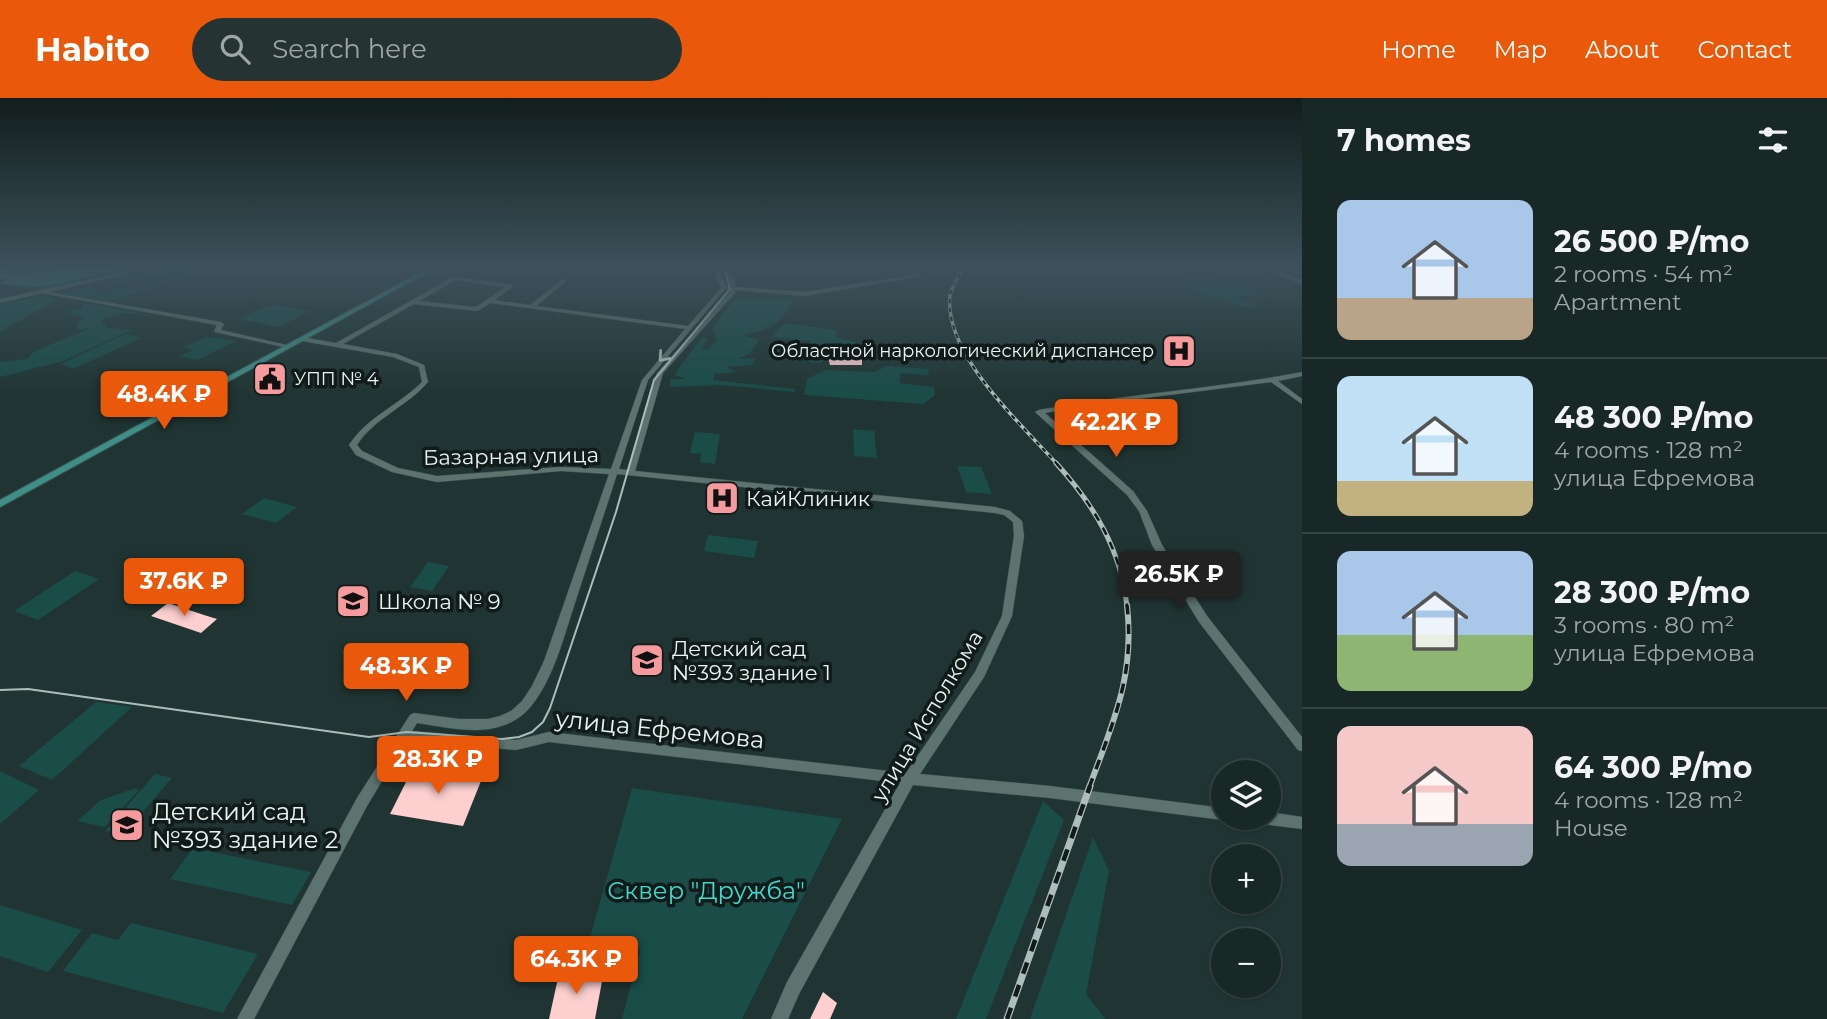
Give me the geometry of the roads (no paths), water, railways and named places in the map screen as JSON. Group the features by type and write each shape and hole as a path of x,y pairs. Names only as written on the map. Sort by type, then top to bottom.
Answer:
{"main road":[{"path":"0,504 357,309"}],"street":[{"path":"136,309 221,324 217,331 288,346"},
{"path":"302,339 337,345 401,309"},
{"path":"561,309 688,328"},
{"path":"245,1019 362,802 414,719 487,725 503,723 528,703 550,662 645,380 705,309"},
{"path":"630,472 656,381 717,309"},
{"name":"Базарная улица","path":"337,345 412,360 422,366 425,382 416,392 355,440 354,449 404,474 437,479 561,469 615,473"},
{"path":"1302,374 1038,412 1112,474 1130,493 1143,511 1153,536 1197,610 1302,746"},
{"path":"1272,380 1302,402"},
{"name":"улица Исполкома","path":"615,473 630,472 995,510 1014,518 1019,536 1007,615 979,674 909,778 793,988 779,1019"},
{"name":"улица Ефремова","path":"405,736 516,745 549,737 851,774 909,778 1211,813"},
{"path":"1281,820 1302,823"}],"tram line":[{"path":"0,690 28,689 369,737 407,732 502,739 532,732 543,722 550,708 616,512 654,380 713,309"}],"railway":[{"path":"951,309 959,341 972,364 1006,409 1058,465"},
{"path":"1056,463 1082,495 1104,529 1119,566 1127,607"},
{"path":"1089,788 1114,720 1125,677 1129,631 1127,605"},
{"path":"1007,1019 1090,786"}],"place":[{"name":"Областной наркологический диспансер","path":"1179,351"},
{"name":"УПП № 4","path":"270,379"},
{"name":"КайКлиник","path":"722,498"},
{"name":"Школа № 9","path":"353,601"},
{"name":"Детский сад №393 здание 1","path":"647,660"},
{"name":"Детский сад №393 здание 2","path":"127,825"}],"park label":[{"name":"Сквер \"Дружба\"","path":"706,890"}]}
